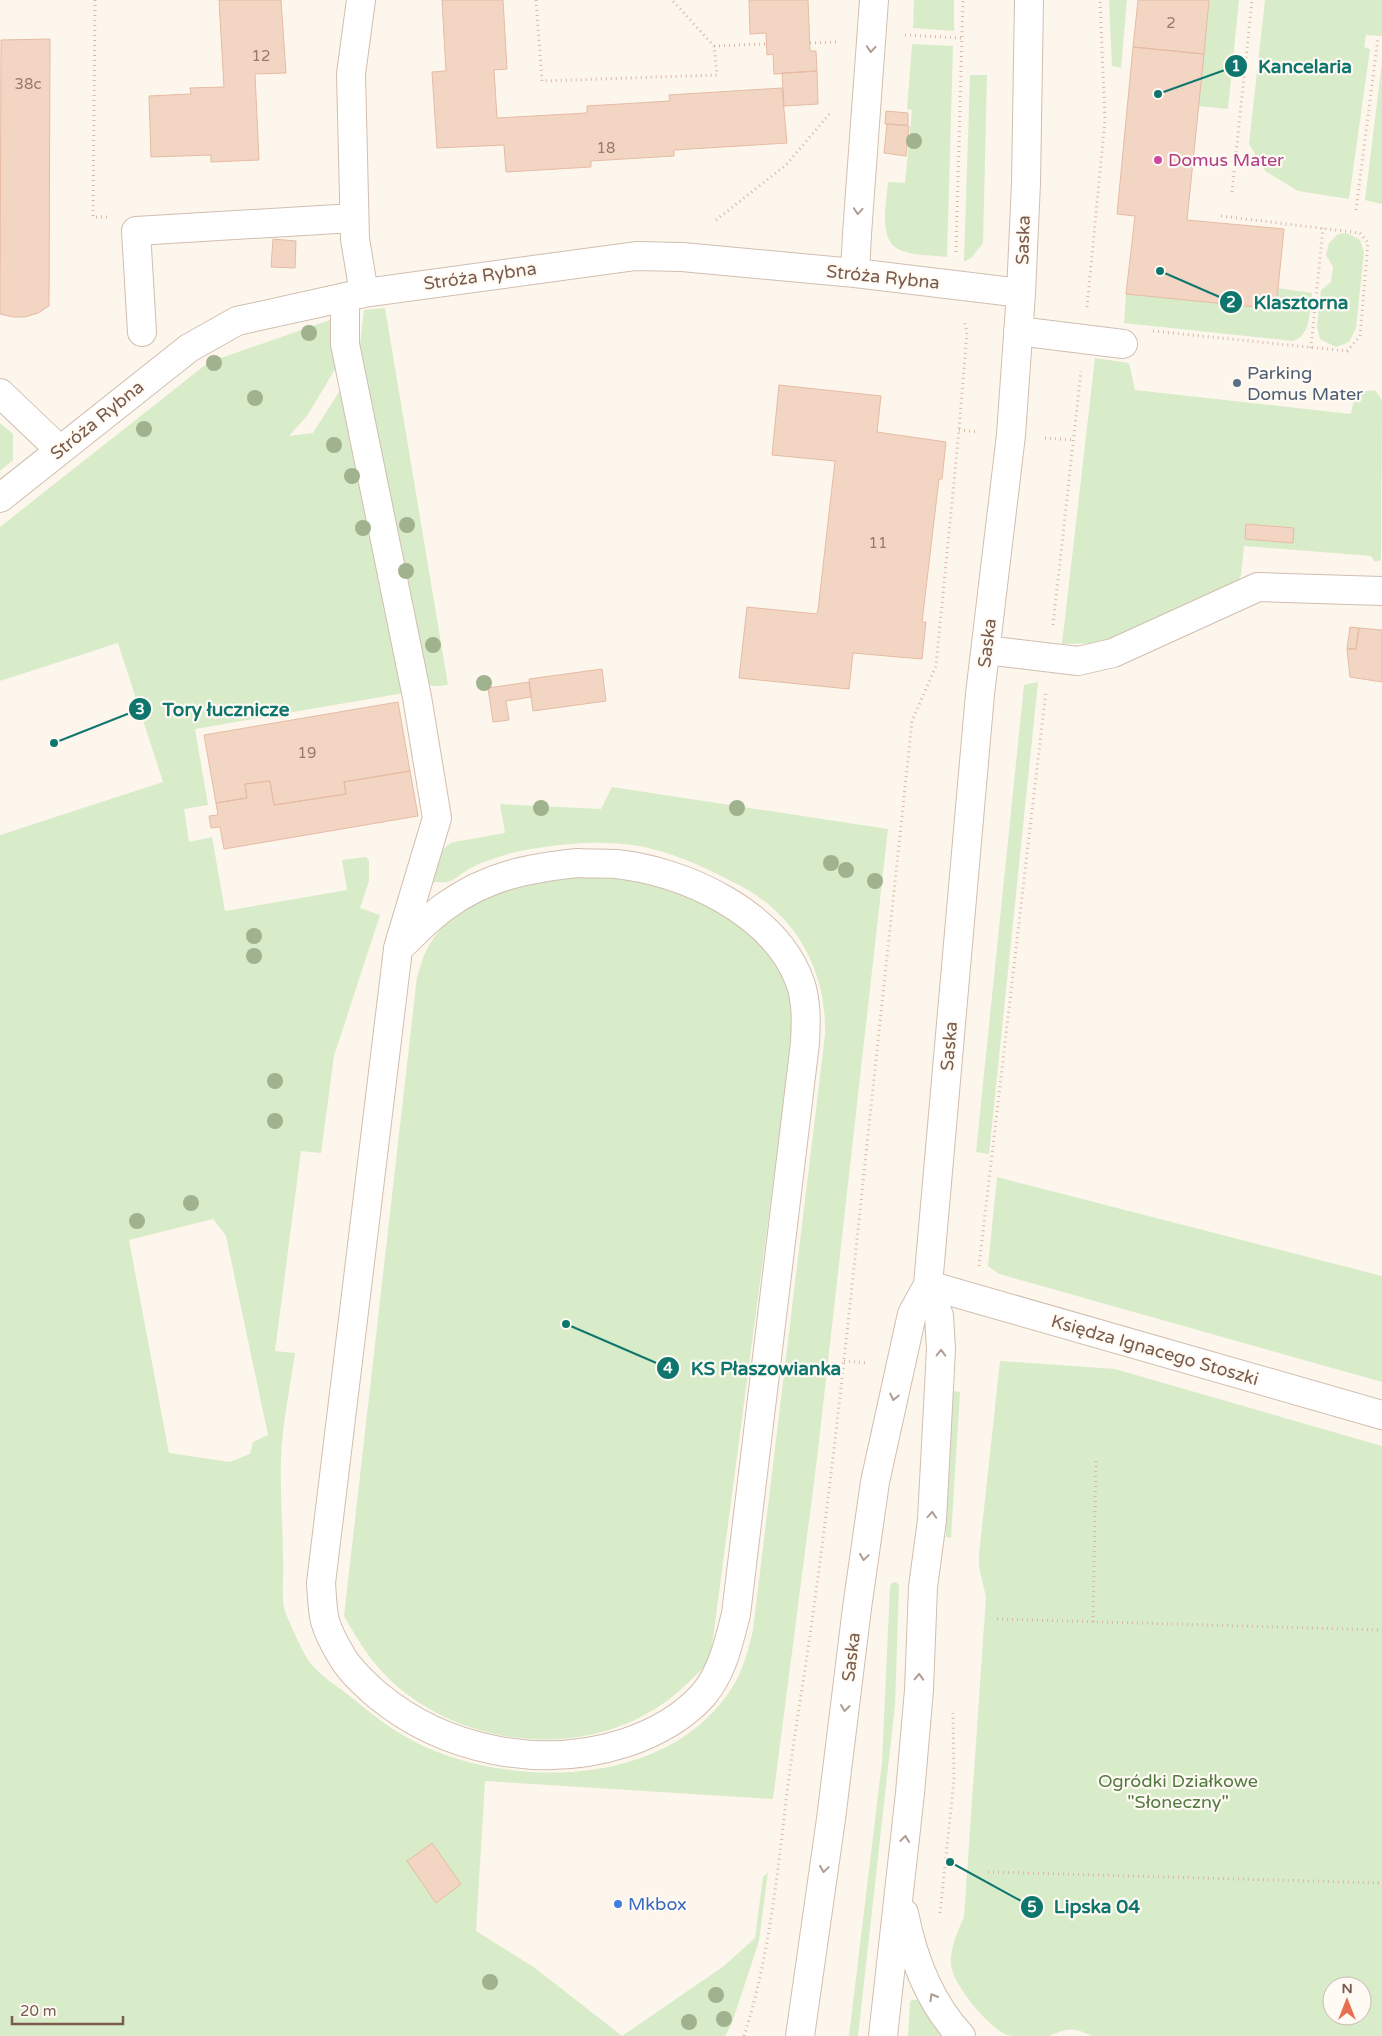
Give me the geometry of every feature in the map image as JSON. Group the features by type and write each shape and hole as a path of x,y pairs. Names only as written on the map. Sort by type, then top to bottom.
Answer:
{"street":[{"path":"361,0 351,74 356,251 354,295 346,344 417,697 437,818 398,949 321,1584 325,1621 342,1657 365,1684 390,1706 452,1739 487,1749 526,1755 565,1756 604,1749 640,1738 677,1719 705,1693 726,1656 736,1614 805,1043 806,1012 800,982 783,951 760,925 730,903 696,885 659,872 616,864 538,867 505,875 473,888 445,906 398,949"},
{"path":"855,273 874,0"},
{"name":"Saska","path":"800,2036 831,1819 875,1482 912,1314 928,1285 986,650 1011,435 1021,293 1029,0"},
{"path":"142,332 136,231 354,218"},
{"name":"Stróża Rybna","path":"0,498 188,348 237,321 354,295 636,256 682,257 855,273 1021,293"},
{"path":"1018,332 1123,344"},
{"path":"0,393 60,450"},
{"path":"986,650 1078,661 1113,652 1258,587 1382,591"},
{"name":"Saska","path":"883,2036 919,1690 923,1587 932,1520 942,1349 940,1316 928,1285"},
{"name":"Księdza Ignacego Stoszki","path":"928,1285 1382,1415"},
{"path":"900,1887 908,1936 921,1974 944,2015 961,2036"}],"path":[{"path":"95,0 93,217 110,217"},
{"path":"536,0 542,81 717,75 714,46 672,0"},
{"path":"956,253 963,0"},
{"path":"1232,192 1252,0"},
{"path":"872,33 962,38"},
{"path":"1356,210 1378,38"},
{"path":"714,46 766,44"},
{"path":"716,220 786,165 835,108"},
{"path":"1148,330 1347,351 1360,336 1368,243 1360,232 1221,216"},
{"path":"1311,348 1323,228"},
{"path":"744,2036 755,2002 768,1941 807,1656 844,1361 912,721 936,666 959,430 966,332 963,317"},
{"path":"959,430 972,432"},
{"path":"1045,438 1073,440"},
{"path":"844,1361 874,1364"},
{"path":"1093,1622 1096,1458"},
{"path":"997,1619 1382,1630"},
{"path":"939,1915 954,1780 953,1710"},
{"path":"988,1872 1382,1884"}],"green space":[{"path":"914,0 954,0 954,31 913,28"},
{"path":"1109,0 1127,0 1121,68 1112,66"},
{"path":"1209,0 1239,0 1228,109 1198,106"},
{"path":"1265,0 1382,0 1382,36 1366,35 1364,47 1370,49 1349,199 1298,191 1265,171 1249,144"},
{"path":"912,44 953,46 947,257 900,250 888,238 886,230 885,209 888,182 905,183 912,110 907,109"},
{"path":"1382,62 1382,204 1365,200"},
{"path":"970,75 987,75 983,243 972,257 964,262"},
{"path":"1347,233 1360,240 1364,252 1356,328 1349,342 1336,347 1320,339 1317,327 1321,290 1331,282 1333,267 1326,255 1329,243 1338,234"},
{"path":"1278,288 1312,293 1307,328 1299,338 1293,341 1124,323 1126,294 1276,309"},
{"path":"385,308 448,685 432,686 424,681 358,361 364,310"},
{"path":"330,320 337,366 307,416 289,436 313,433 344,384 404,693 195,729 208,805 184,809 189,842 212,837 225,911 347,890 342,860 366,857 369,861 369,881 360,908 380,915 334,1056 321,1153 301,1151 275,1351 295,1353 281,1460 283,1600 293,1631 312,1665 374,1716 414,1741 435,1751 474,1763 516,1771 559,1773 602,1768 643,1757 680,1739 712,1713 737,1679 745,1661 753,1630 825,1035 821,992 815,971 807,952 796,934 782,917 766,903 744,888 707,869 654,849 609,843 585,843 514,852 477,865 450,881 432,882 436,864 441,853 444,848 454,842 505,833 500,804 601,809 612,787 888,829 817,1459 773,1799 485,1781 476,1931 535,1968 622,2036 0,2036 0,835 163,782 118,643 0,681 0,527 209,362","holes":["213,1219 226,1236 268,1435 253,1442 250,1454 230,1462 169,1453 129,1240"]},
{"path":"1095,358 1129,363 1135,390 1351,414 1353,404 1359,392 1375,390 1382,400 1381,560 1375,562 1371,556 1244,546 1241,575 1238,581 1103,643 1062,644"},
{"path":"0,423 13,434 13,460 0,471"},
{"path":"1038,682 989,1154 976,1152 1024,685"},
{"path":"574,877 629,878 675,890 721,912 742,927 760,943 775,962 786,983 791,1001 793,1032 710,1661 685,1686 665,1702 627,1723 594,1734 560,1739 526,1739 492,1733 459,1723 428,1708 399,1688 382,1672 344,1616 417,977 422,960 440,930 457,914 478,901 501,891 525,885"},
{"path":"997,1177 1382,1276 1382,1382 999,1274 988,1266"},
{"name":"Ogródki Działkowe \"Słoneczny\"","path":"1000,1361 1115,1369 1382,1446 1382,2036 1092,2036 1080,2031 1070,2030 1061,2031 1049,2036 1012,2036 1000,2031 991,2024 973,2005 953,1973 951,1959 954,1940 964,1917 986,1597 979,1567"},
{"path":"953,1391 960,1392 951,1538 946,1537 947,1463"},
{"path":"896,1582 899,1585 895,1705 858,2036 849,2036 882,1762 890,1587 891,1583"},
{"path":"768,1872 759,1941 732,2023 725,2036 622,2036 724,1966 755,1938 763,1877"},
{"path":"912,2000 919,2002 943,2036 908,2036 910,2002"}],"building":[{"path":"219,0 281,0 286,73 255,74 259,160 211,162 211,155 151,157 149,96 191,94 190,88 224,87"},
{"path":"442,0 503,0 507,69 494,70 497,118 587,113 587,106 670,101 669,95 782,88 787,143 674,150 674,156 591,161 591,167 506,172 504,145 437,148 432,72 446,71"},
{"path":"749,0 808,0 810,51 816,51 817,71 774,74 773,54 767,55 766,33 750,34"},
{"path":"1138,0 1209,0 1204,54 1133,47"},
{"path":"50,39 49,306 38,313 25,317 13,317 0,314 1,40"},
{"name":"Domus Mater","path":"1133,47 1204,54 1187,220 1284,229 1276,309 1126,294 1135,216 1117,214"},
{"path":"817,71 818,104 784,106 782,73"},
{"path":"886,111 908,113 908,125 885,124"},
{"path":"887,124 909,126 906,156 884,153"},
{"path":"273,239 296,241 295,268 271,267"},
{"path":"779,385 881,396 877,432 946,442 942,479 939,479 922,622 926,622 922,659 853,653 849,689 739,678 747,607 817,614 818,610 835,461 772,455"},
{"path":"1246,524 1294,528 1293,543 1245,539"},
{"path":"1350,627 1359,628 1356,649 1347,649"},
{"path":"1359,628 1382,630 1382,682 1350,677 1347,649 1356,649"},
{"path":"602,669 606,701 533,711 529,679"},
{"path":"529,682 531,697 506,701 509,720 493,722 488,688"},
{"path":"398,702 410,771 344,782 346,794 274,805 270,781 245,784 247,798 216,803 204,735"},
{"path":"410,771 418,816 224,849 220,827 211,828 209,816 218,815 216,803 247,798 245,784 270,781 274,805 346,794 344,782"},
{"path":"432,1843 461,1884 436,1903 407,1861"}],"place":[{"name":"Kancelaria","path":"1158,94"},
{"name":"Domus Mater","path":"1158,160"},
{"name":"Klasztorna","path":"1160,271"},
{"name":"Parking Domus Mater","path":"1237,383"},
{"name":"Tory łucznicze","path":"54,743"},
{"name":"KS Płaszowianka","path":"566,1324"},
{"name":"Lipska 04","path":"950,1862"},
{"name":"Mkbox","path":"618,1904"}]}
